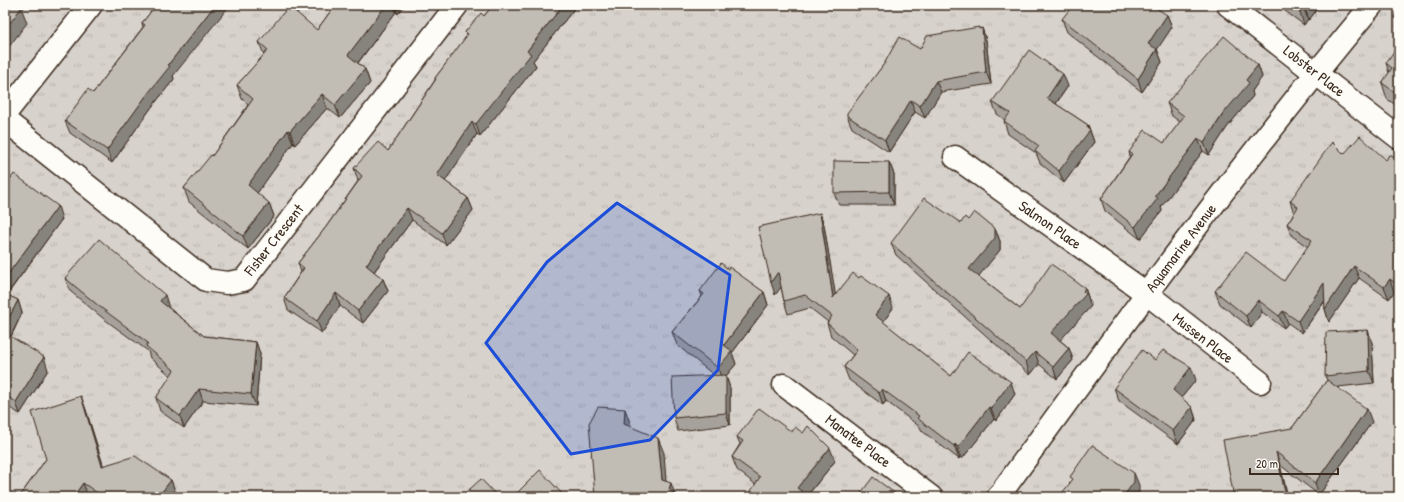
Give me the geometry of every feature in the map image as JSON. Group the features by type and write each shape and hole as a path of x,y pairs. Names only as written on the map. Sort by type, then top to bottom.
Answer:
{"street":[{"path":"5,114 91,5"},
{"name":"Fisher Crescent","path":"5,120 206,280 227,283 244,280 457,5"},
{"name":"Lobster Place","path":"1228,5 1399,138"},
{"name":"Aquamarine Avenue","path":"998,497 1146,293 1316,72 1372,5"},
{"name":"Salmon Place","path":"954,157 1146,293"},
{"name":"Mussen Place","path":"1146,293 1260,382"},
{"name":"Manatee Place","path":"784,385 931,497"}],"highlighted area":[{"path":"617,203 730,275 718,370 650,440 571,454 486,343 547,262"}],"green space":[{"path":"5,5 1399,5 1399,497 5,497"}],"building":[{"path":"5,5 18,5 21,8 5,30"},
{"path":"156,5 215,5 168,65 170,66 107,150 65,121 88,89 93,93 145,25 142,23"},
{"path":"335,5 386,5 348,55 365,69 335,105 322,94 290,131 288,130 248,185 269,203 243,236 184,188 211,155 212,156 253,99 237,85 268,50 259,42 289,6 317,30"},
{"path":"493,5 563,5 527,51 531,54 476,124 472,122 437,175 468,198 442,233 407,208 366,265 383,279 358,311 336,293 317,321 284,298 304,268 298,263 326,227 362,176 354,168 378,142 388,151 436,79 435,78 468,34 465,32 481,13 484,16"},
{"path":"1073,5 1152,5 1167,15 1148,44 1157,49 1138,79 1062,19"},
{"path":"1290,5 1307,5 1305,8 1303,7 1300,12"},
{"path":"979,27 979,29 982,28 986,72 936,81 920,106 911,100 885,140 847,116 847,113 884,64 899,37 920,49 927,36"},
{"path":"1224,36 1258,65 1246,80 1249,83 1223,114 1204,143 1198,139 1155,196 1158,198 1135,227 1101,199 1132,154 1129,152 1145,130 1164,143 1184,116 1167,103"},
{"path":"1398,45 1399,95 1382,83 1392,68 1386,63"},
{"path":"1029,50 1063,74 1047,98 1088,125 1087,127 1090,130 1059,171 1035,151 1039,146 1004,121 1010,113 992,102"},
{"path":"1360,136 1386,160 1389,155 1392,155 1399,161 1399,286 1390,279 1384,287 1354,266 1325,309 1324,283 1298,321 1283,311 1279,316 1258,300 1246,316 1215,291 1246,252 1284,281 1312,240 1287,224 1298,207 1290,201 1332,142 1344,154"},
{"path":"834,161 889,162 889,192 834,193"},
{"path":"14,174 58,206 5,278 5,186"},
{"path":"924,198 961,223 965,217 968,220 974,212 995,229 995,238 969,269 1020,309 1051,264 1085,288 1083,291 1086,294 1051,333 1069,348 1053,367 1035,352 1026,362 891,243"},
{"path":"820,213 833,298 853,273 859,278 861,276 889,296 875,315 951,376 968,352 1011,382 991,408 989,407 958,447 955,444 954,446 917,418 919,416 882,389 879,393 844,367 857,350 827,323 832,316 805,295 784,301 778,272 771,282 758,227"},
{"path":"99,239 165,295 160,301 204,336 256,342 251,394 199,389 180,416 156,398 174,370 146,346 148,343 100,307 65,278"},
{"path":"721,263 764,292 724,345 732,351 718,368 672,332 704,294 700,291"},
{"path":"5,294 18,300 5,326"},
{"path":"1368,330 1369,371 1325,376 1326,332"},
{"path":"5,333 44,357 16,402 5,395"},
{"path":"1142,350 1155,360 1163,350 1191,367 1173,390 1192,407 1173,431 1114,388"},
{"path":"726,375 726,413 674,418 672,377"},
{"path":"1327,380 1367,409 1315,483 1276,452 1286,497 1234,497 1223,440 1292,428"},
{"path":"81,396 102,466 135,456 171,480 158,497 103,497 83,483 73,497 15,497 17,494 20,496 46,459 32,412"},
{"path":"598,407 625,409 624,424 658,438 662,480 671,483 669,489 679,497 595,497 589,423"},
{"path":"759,408 792,432 795,427 803,433 808,426 830,448 797,488 810,497 747,497 760,477 732,457 743,441 737,437"},
{"path":"1092,445 1134,473 1134,482 1123,497 1059,497 1073,479 1070,477"},
{"path":"540,470 565,497 513,497"},
{"path":"873,477 900,497 858,497"},
{"path":"481,479 498,497 461,497"}]}
